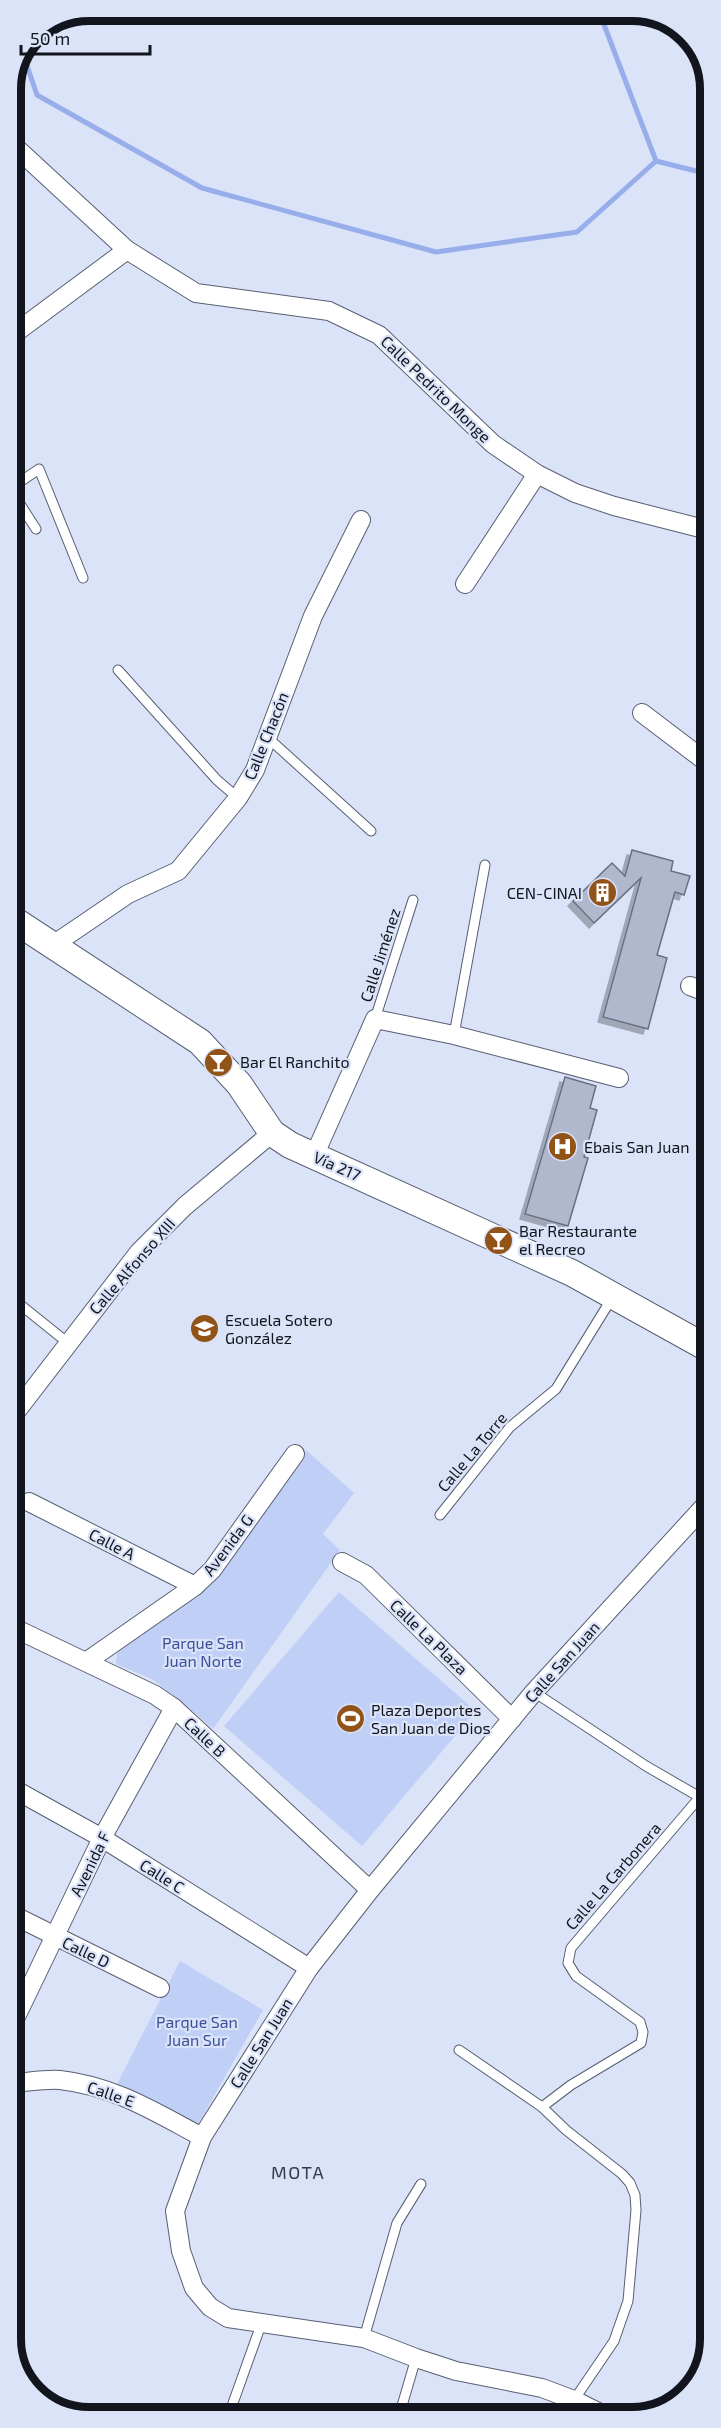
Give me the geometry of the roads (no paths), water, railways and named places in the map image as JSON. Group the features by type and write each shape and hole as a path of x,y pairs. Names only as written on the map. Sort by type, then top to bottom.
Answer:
{"main road":[{"name":"Vía 217","path":"21,924 200,1042 239,1084 272,1133 290,1145 572,1273 700,1344"}],"street":[{"name":"Calle Pedrito Monge","path":"21,153 127,250 196,293 330,311 380,334 493,444 537,474 575,493 604,503 700,528"},
{"path":"21,329 127,250"},
{"path":"465,584 537,474"},
{"name":"Calle Chacón","path":"53,945 128,894 178,871 238,798 255,770 313,616 361,520"},
{"path":"642,713 700,757"},
{"path":"690,986 700,990"},
{"path":"314,1156 375,1019 454,1035 619,1078"},
{"name":"Calle Alfonso XIII","path":"21,1405 139,1252 184,1206 272,1133"},
{"name":"Avenida G","path":"86,1662 195,1586 212,1570 295,1454"},
{"name":"Calle A","path":"29,1502 195,1586"},
{"name":"Calle San Juan","path":"588,2407 542,2388 456,2371 364,2338 228,2318 210,2307 194,2288 181,2251 175,2211 202,2137 309,1968 370,1890 534,1692 700,1511"},
{"name":"Calle La Plaza","path":"342,1562 366,1575 513,1719"},
{"name":"Calle B","path":"21,1631 155,1695 174,1708 370,1890"},
{"name":"Avenida F","path":"21,2006 102,1838 174,1708"},
{"name":"Calle C","path":"21,1793 102,1838 309,1968"},
{"name":"Calle D","path":"21,1919 160,1988"},
{"name":"Calle E","path":"21,2082 57,2080 102,2087 143,2105 202,2137"}],"lane":[{"path":"21,482 39,468 83,578"},
{"path":"21,505 36,529"},
{"path":"118,670 217,780 238,798"},
{"path":"267,737 371,831"},
{"path":"454,1035 485,865"},
{"name":"Calle Jiménez","path":"375,1019 413,900"},
{"name":"Calle La Torre","path":"440,1515 510,1427 556,1389 613,1295"},
{"path":"21,1305 68,1343"},
{"path":"534,1692 699,1798"},
{"name":"Calle La Carbonera","path":"542,2107 571,2085 641,2043 643,2032 640,2022 576,1976 568,1963 571,1948 699,1798"},
{"path":"459,2050 542,2107 566,2130 622,2174 630,2183 635,2195 628,2301 614,2341 574,2400"},
{"path":"364,2338 398,2223 421,2184"},
{"path":"232,2407 262,2322"},
{"path":"402,2407 416,2358"}],"waterway":[{"path":"603,21 656,161"},
{"path":"26,63 37,95 202,188 436,252 577,232 656,161 700,172"}],"place":[{"name":"CEN-CINAI","path":"603,893"},
{"name":"Bar El Ranchito","path":"219,1062"},
{"name":"Ebais San Juan","path":"563,1147"},
{"name":"Bar Restaurante el Recreo","path":"498,1240"},
{"name":"Escuela Sotero González","path":"204,1329"},
{"name":"Plaza Deportes San Juan de Dios","path":"350,1719"}],"district":[{"name":"MOTA","path":"298,2173"}],"park label":[{"name":"Parque San Juan Norte","path":"203,1652"},
{"name":"Parque San Juan Sur","path":"197,2031"}]}
